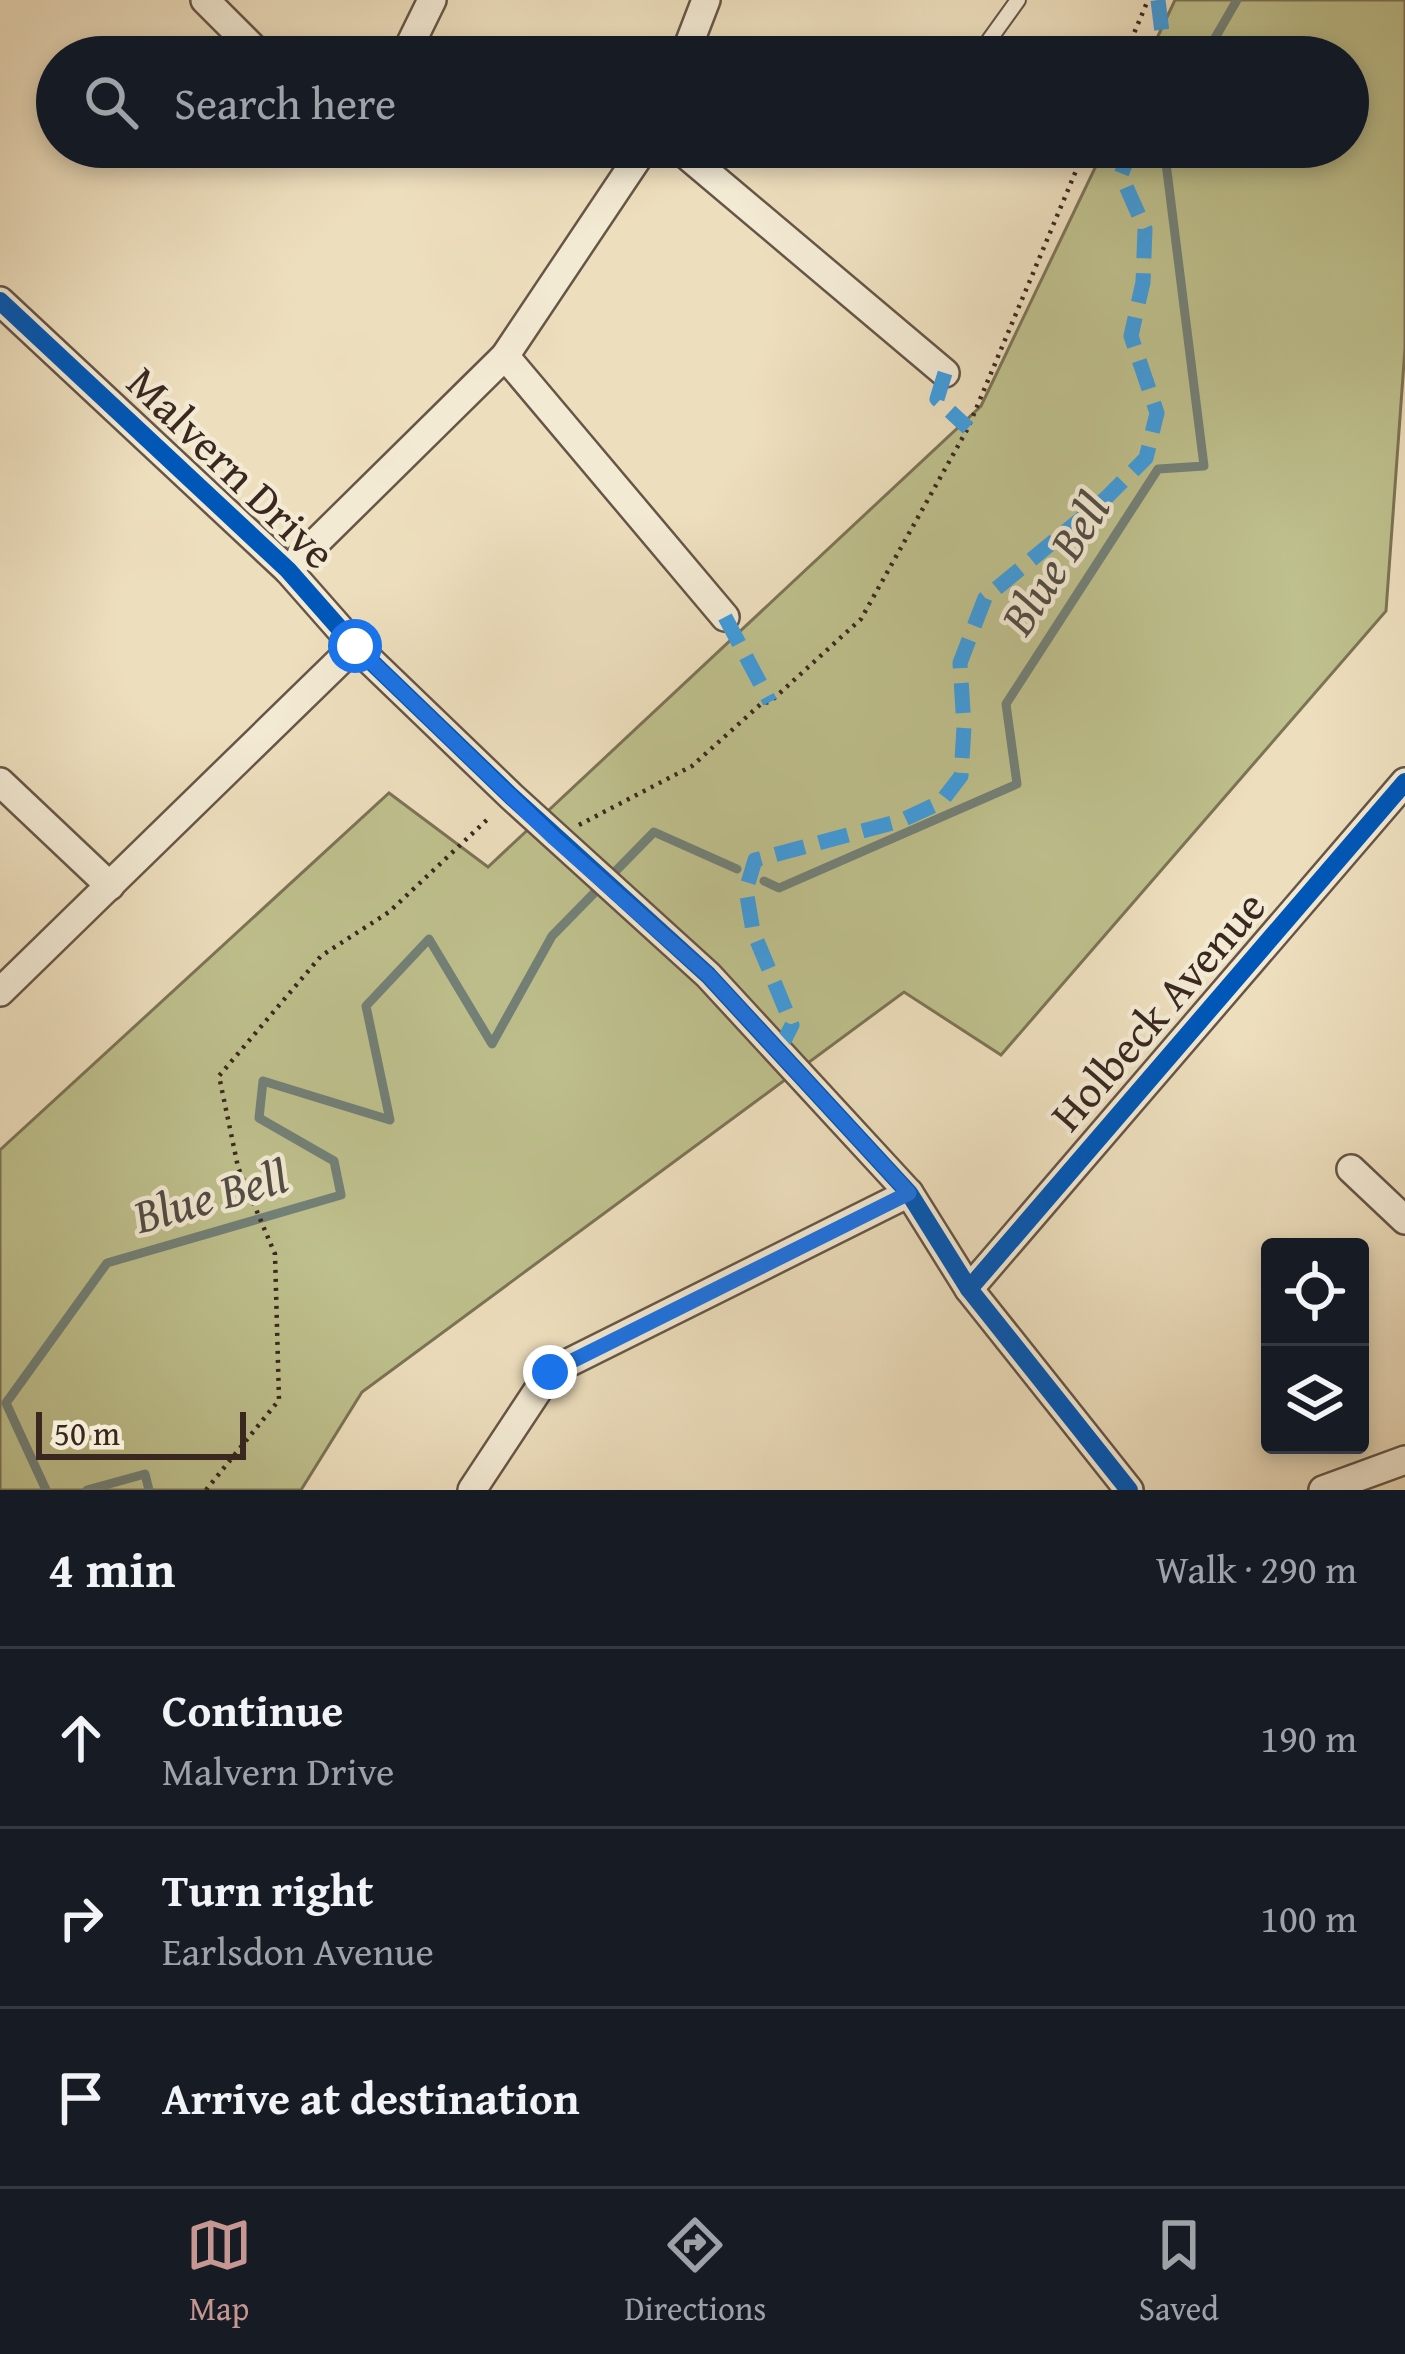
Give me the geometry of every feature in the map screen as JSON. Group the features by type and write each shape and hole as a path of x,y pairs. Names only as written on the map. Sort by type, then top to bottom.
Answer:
{"street":[{"path":"205,0 241,36"},
{"path":"414,36 432,0"},
{"path":"692,36 706,0"},
{"path":"288,570 506,356 631,168"},
{"path":"702,168 945,374"},
{"name":"Malvern Drive","path":"0,301 288,570 355,646 554,838 708,975 909,1193 969,1289 1129,1490"},
{"path":"506,356 725,616"},
{"path":"0,992 355,646"},
{"path":"0,782 110,886"},
{"name":"Holbeck Avenue","path":"969,1289 1405,782"},
{"path":"1351,1169 1405,1220"},
{"path":"472,1490 550,1372 909,1193"},
{"path":"1323,1490 1405,1460"}],"lane":[{"path":"991,36 1018,0"}],"path":[{"path":"1133,36 1148,0"},
{"path":"554,838 692,766 861,619 968,428 1077,168"},
{"path":"206,1490 279,1400 275,1254 238,1167 219,1076 321,956 389,912 512,797"}],"green space":[{"path":"1175,0 1405,0 1405,348 1386,611 1001,1055 904,992 362,1392 301,1490 0,1490 0,1150 389,793 488,867 981,406 1095,168 1369,168 1369,36 1158,36"}],"waterway":[{"name":"Blue Bell","path":"1216,36 1237,0"},
{"name":"Blue Bell","path":"764,881 779,888 1017,784 1006,704 1158,469 1204,466 1167,168"},
{"name":"Blue Bell","path":"46,1490 6,1403 107,1263 341,1195 334,1161 259,1118 263,1081 390,1120 366,1006 429,939 492,1044 552,936 654,832 737,869"},
{"name":"Blue Bell","path":"87,1490 145,1474 149,1490"}],"marked path":[{"path":"1158,0 1162,36"},
{"path":"779,1051 792,1025 753,931 746,890 755,860 900,821 941,802 961,776 960,663 985,598 1106,498 1146,458 1157,413 1131,336 1143,282 1145,229 1121,175 1124,168"},
{"path":"945,373 937,399 968,428"},
{"path":"725,617 770,702"}],"cycle path":[{"path":"0,301 288,570 355,646 512,797 708,975 909,1193 969,1289 1129,1490"},
{"path":"969,1289 1405,782"}],"route":[{"path":"355,646 554,838 708,975 909,1193 550,1372"}]}
